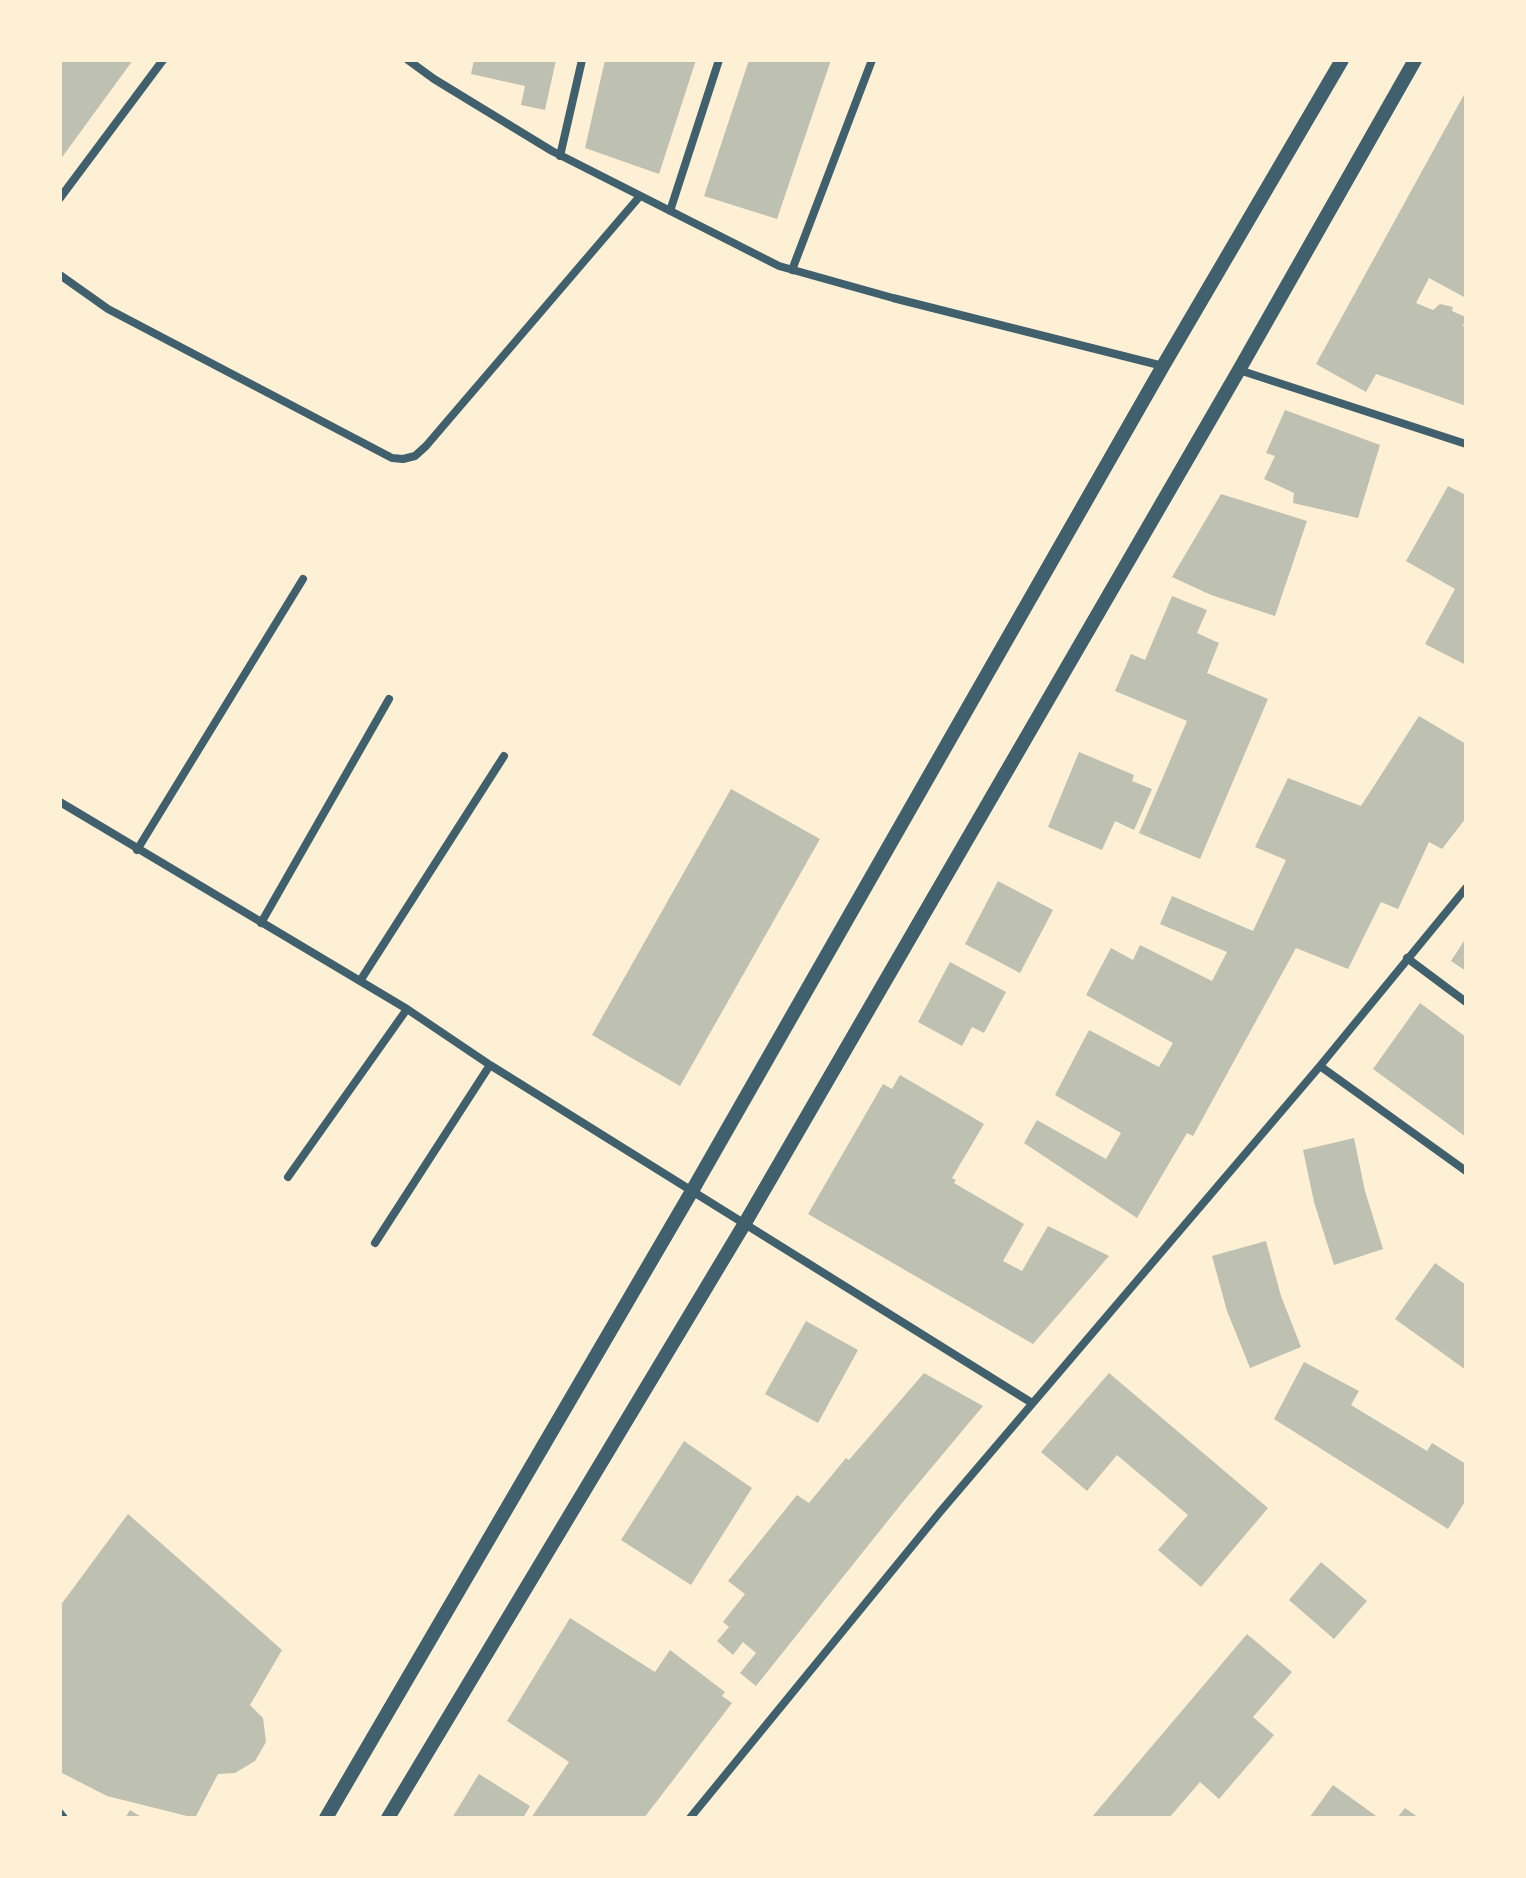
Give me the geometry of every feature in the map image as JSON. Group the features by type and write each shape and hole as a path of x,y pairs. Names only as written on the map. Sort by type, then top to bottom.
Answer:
{"street":[{"path":"60,198 163,60"},
{"path":"408,60 560,156 779,266 1163,366"},
{"path":"560,156 582,60"},
{"path":"670,211 719,60"},
{"path":"792,270 872,60"},
{"path":"326,1818 692,1191 1163,366 1342,60"},
{"path":"388,1818 745,1223 1415,60"},
{"path":"60,275 121,316 392,458 403,459 415,456 426,446 640,196"},
{"path":"1239,370 1466,444"},
{"path":"137,850 303,579"},
{"path":"261,923 389,699"},
{"path":"360,981 504,756"},
{"path":"60,802 407,1009 490,1065 1032,1403"},
{"path":"690,1818 1032,1403 1320,1066 1466,888"},
{"path":"1407,958 1466,1002"},
{"path":"288,1177 407,1009"},
{"path":"375,1243 490,1065"},
{"path":"1320,1066 1466,1171"}],"building":[{"path":"60,60 133,60 60,160"},
{"path":"474,60 556,60 545,110 521,105 525,86 471,74"},
{"path":"605,60 696,60 659,174 585,148"},
{"path":"749,60 831,60 777,219 704,196"},
{"path":"1466,91 1466,298 1429,278 1416,303 1433,310 1440,304 1453,307 1452,311 1466,317 1463,326 1466,328 1466,406 1376,374 1366,392 1316,364"},
{"path":"1285,410 1380,445 1358,518 1293,503 1294,493 1264,479 1275,456 1266,453"},
{"path":"1448,486 1466,495 1466,665 1425,644 1455,589 1406,561"},
{"path":"1221,494 1307,521 1275,616 1211,595 1172,577"},
{"path":"1172,596 1207,610 1197,633 1219,643 1207,673 1268,699 1200,859 1139,833 1187,721 1115,691 1131,654 1145,660"},
{"path":"1419,716 1466,744 1466,818 1442,849 1429,842 1398,909 1381,902 1348,969 1296,948 1193,1136 1187,1133 1137,1218 1024,1143 1037,1120 1106,1159 1121,1133 1055,1095 1089,1030 1159,1067 1173,1043 1086,995 1111,948 1133,960 1140,945 1212,981 1227,952 1160,924 1172,896 1253,931 1286,860 1255,847 1288,778 1361,806"},
{"path":"1079,752 1134,775 1132,781 1152,789 1134,830 1115,821 1102,850 1048,827"},
{"path":"731,789 820,839 680,1086 592,1035"},
{"path":"998,881 1053,910 1020,973 965,944"},
{"path":"1466,938 1466,971 1451,961"},
{"path":"950,962 1006,992 984,1033 972,1027 962,1046 918,1022"},
{"path":"1420,1003 1466,1037 1466,1137 1373,1069"},
{"path":"900,1075 984,1124 952,1178 956,1180 954,1183 1024,1224 1003,1261 1022,1271 1048,1226 1109,1256 1033,1344 808,1214 883,1084 892,1089"},
{"path":"1354,1138 1365,1191 1383,1249 1334,1265 1314,1202 1303,1150"},
{"path":"1266,1241 1281,1296 1301,1347 1250,1368 1227,1311 1212,1256"},
{"path":"1435,1263 1466,1285 1466,1370 1395,1319"},
{"path":"806,1321 858,1350 818,1423 765,1394"},
{"path":"1304,1362 1359,1391 1351,1405 1427,1451 1432,1443 1466,1464 1466,1500 1448,1529 1274,1419"},
{"path":"924,1373 983,1406 756,1686 740,1673 756,1653 743,1642 733,1655 717,1641 729,1627 723,1622 745,1594 728,1581 797,1495 809,1503"},
{"path":"1109,1373 1268,1508 1201,1587 1158,1550 1188,1515 1117,1455 1087,1491 1041,1452"},
{"path":"684,1441 752,1488 691,1585 621,1540"},
{"path":"128,1514 282,1650 250,1705 263,1718 266,1742 255,1761 235,1773 218,1774 195,1818 107,1796 60,1772 60,1606"},
{"path":"1321,1562 1367,1601 1334,1639 1289,1600"},
{"path":"570,1618 655,1672 670,1650 725,1692 722,1696 732,1703 644,1818 531,1818 569,1762 507,1721"},
{"path":"1247,1634 1292,1672 1253,1717 1274,1735 1219,1799 1200,1782 1169,1818 1091,1818"},
{"path":"479,1774 530,1806 523,1818 452,1818"},
{"path":"1333,1785 1379,1818 1309,1818"},
{"path":"1405,1808 1419,1818 1397,1818"},
{"path":"130,1810 143,1818 125,1818"}]}
